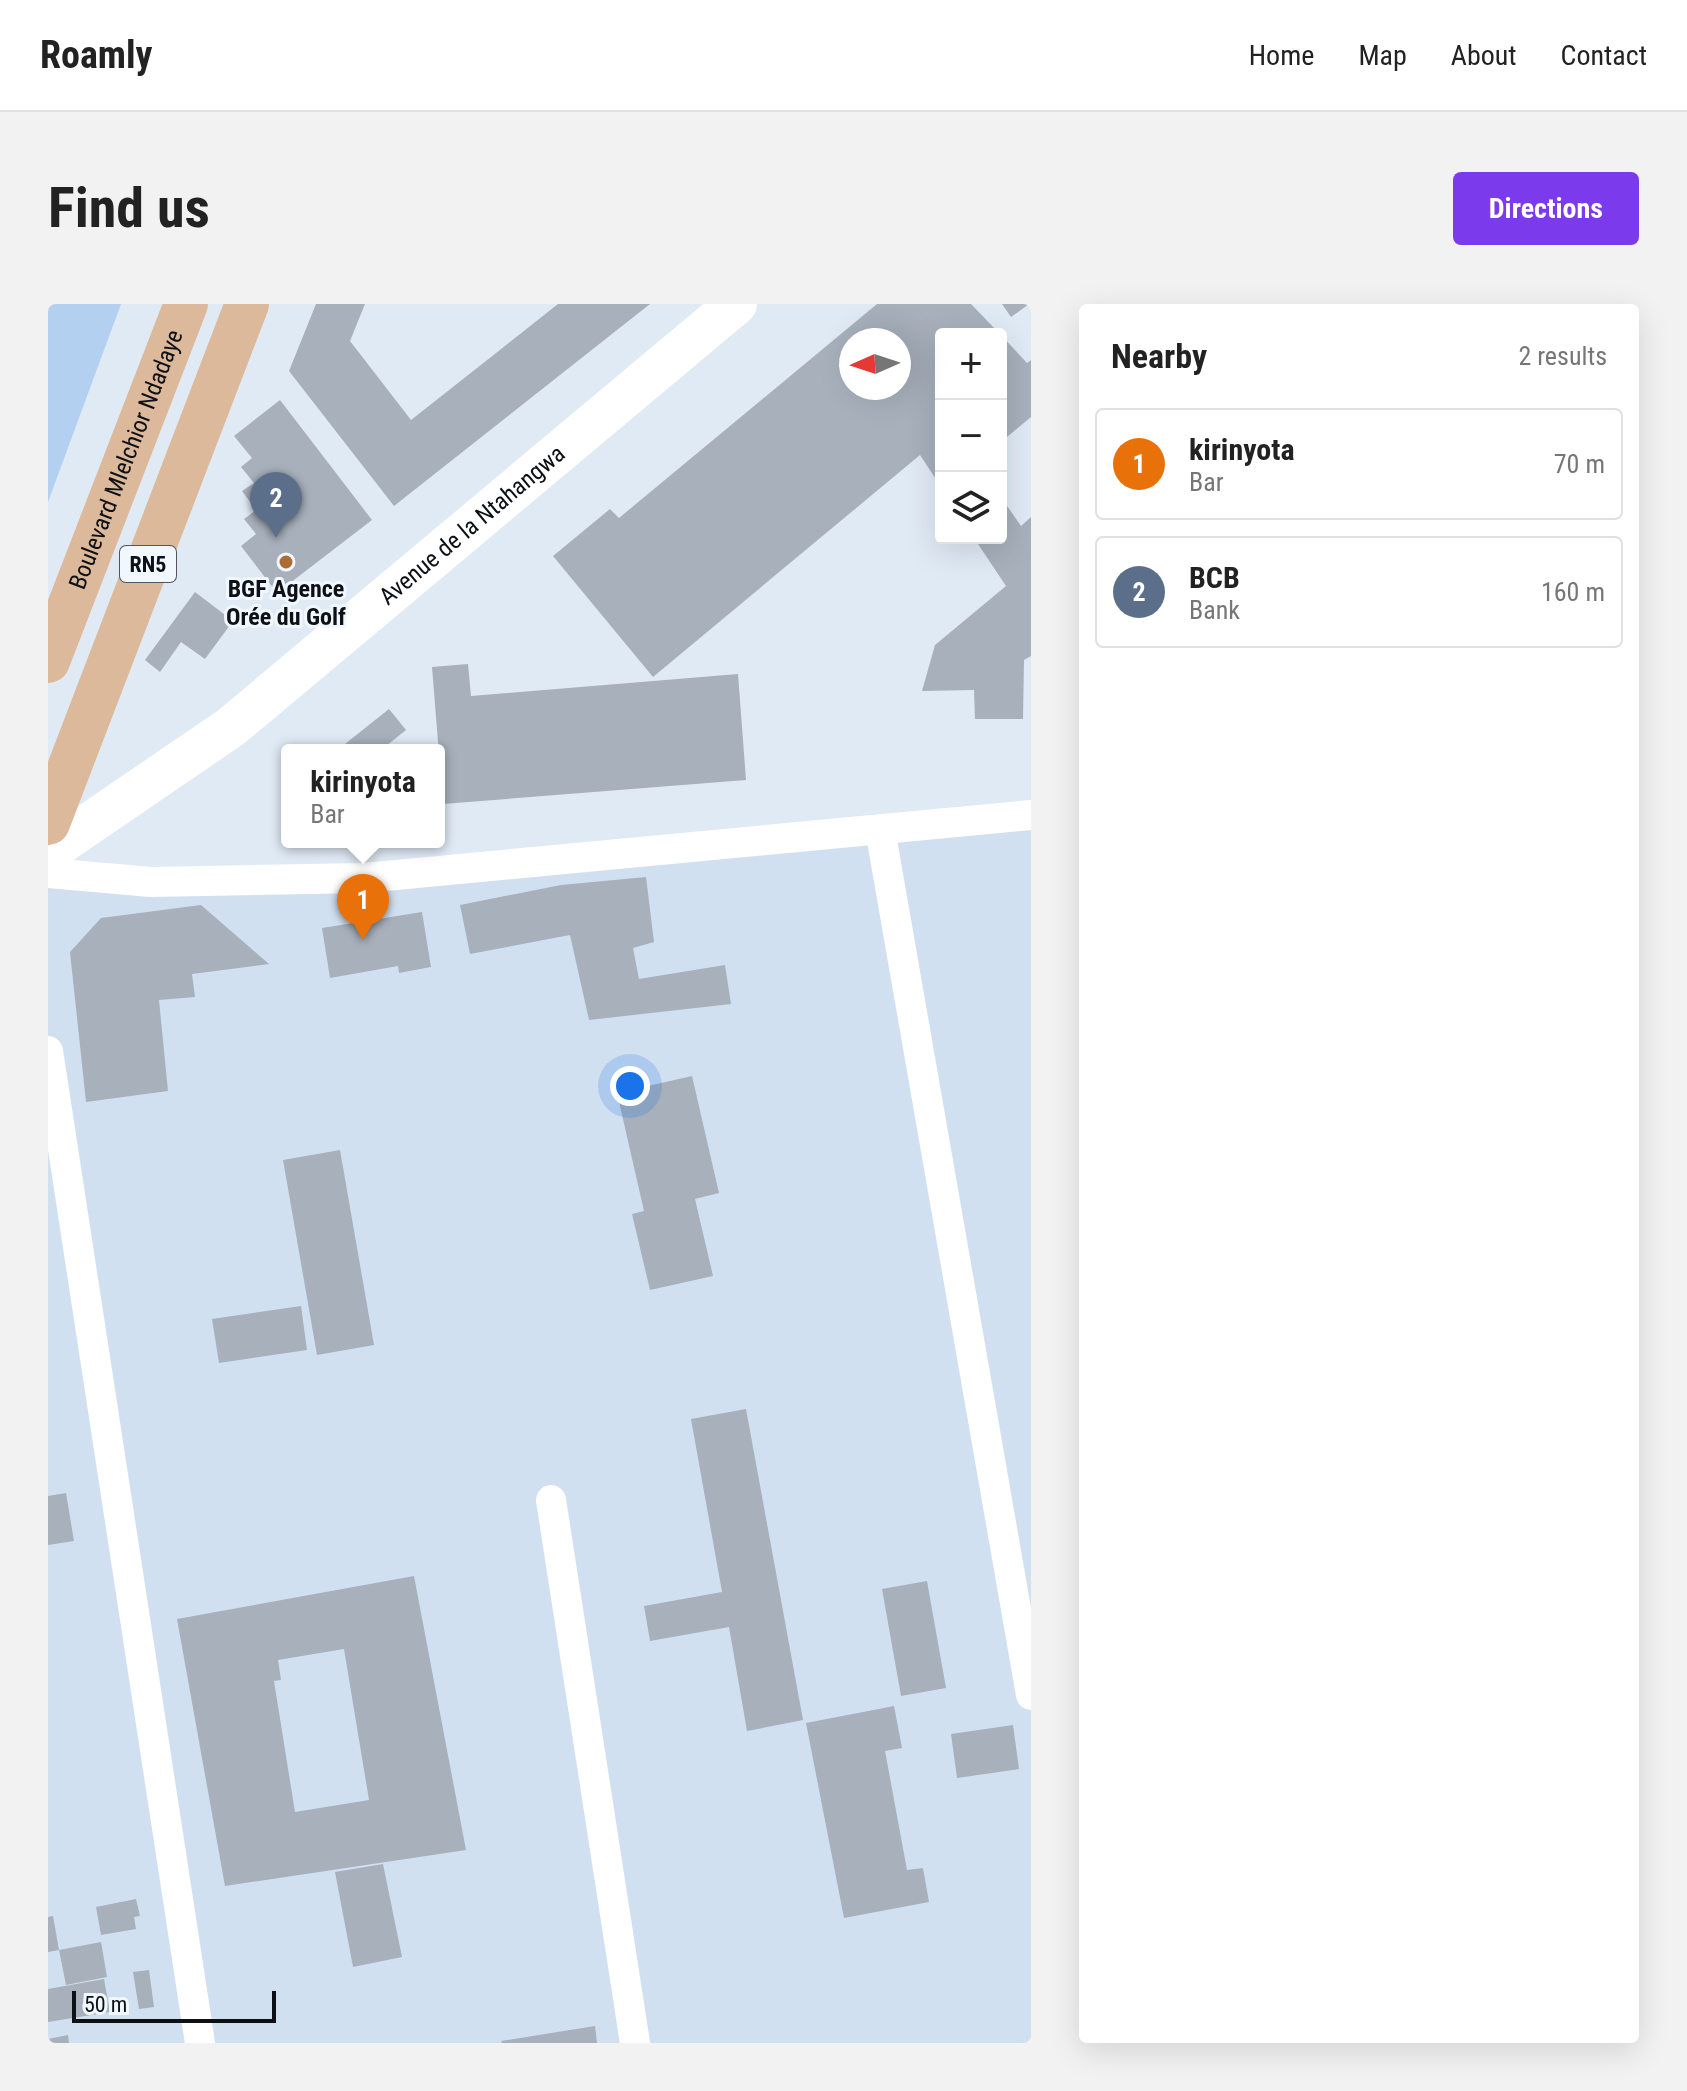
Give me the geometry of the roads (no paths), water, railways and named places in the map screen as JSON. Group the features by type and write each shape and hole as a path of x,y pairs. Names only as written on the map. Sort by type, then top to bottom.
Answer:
{"main road":[{"name":"Boulevard Mlelchior Ndadaye","path":"48,661 186,304"},
{"name":"RN5","path":"48,823 247,304"},
{"path":"169,346 221,373"}],"street":[{"name":"Avenue de la Ntahangwa","path":"48,852 231,727 736,304"},
{"path":"48,873 151,882 364,878 1031,815"},
{"path":"880,829 1031,1695"},
{"path":"48,1051 200,2043"},
{"path":"551,1500 635,2043"}],"place":[{"name":"BCB","path":"276,538"},
{"name":"BGF Agence Orée du Golf","path":"286,562"},
{"name":"kirinyota","path":"363,940"}]}
